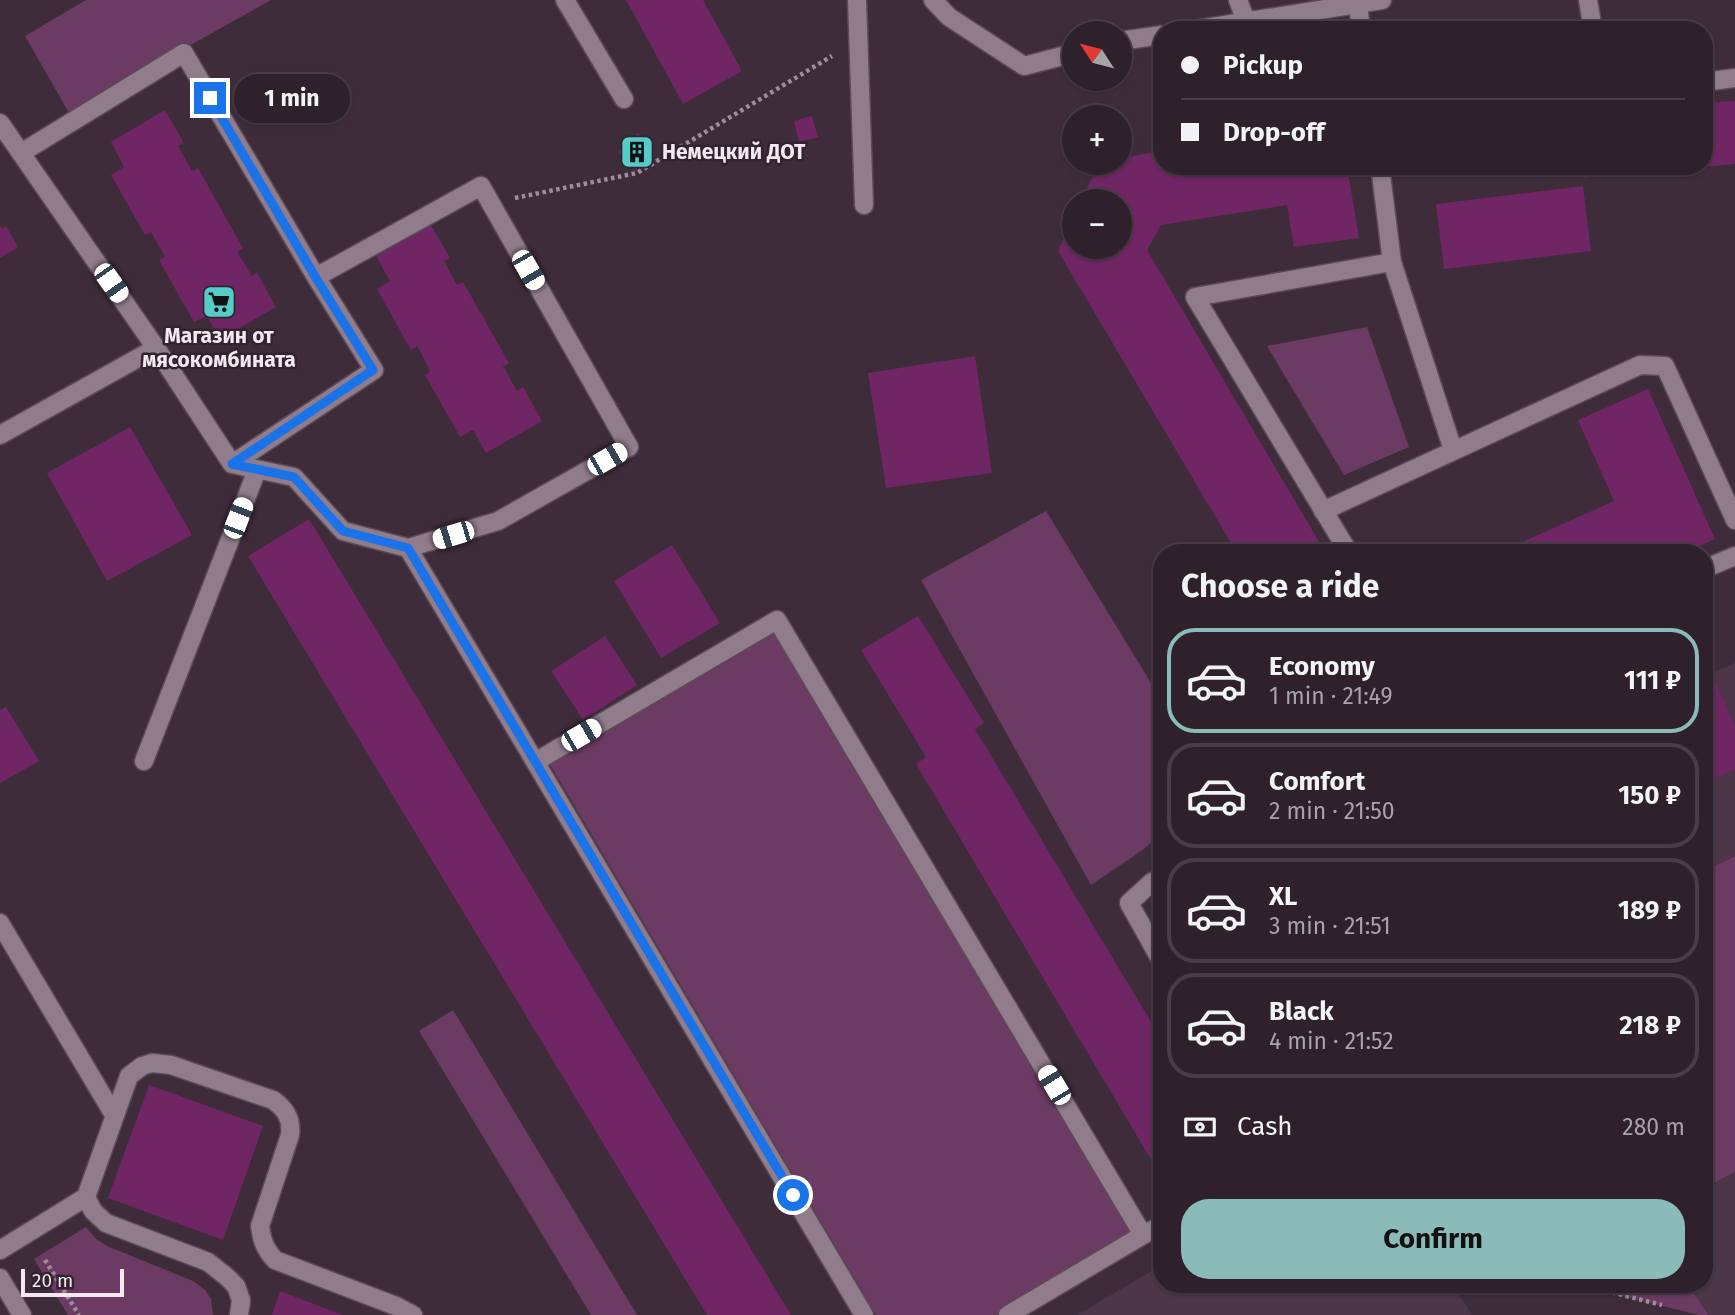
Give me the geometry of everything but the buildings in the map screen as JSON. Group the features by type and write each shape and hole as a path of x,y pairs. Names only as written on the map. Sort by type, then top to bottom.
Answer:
{"street":[{"path":"565,0 624,99"},
{"path":"857,0 864,205"},
{"path":"933,0 949,17 1024,66 1062,56"},
{"path":"1238,0 1247,21 1382,0"},
{"path":"1588,0 1592,21"},
{"path":"1358,4 1360,21"},
{"path":"1132,39 1153,36"},
{"path":"21,153 184,53 373,370 232,464"},
{"path":"1713,81 1735,78"},
{"path":"0,123 156,348 232,464 294,477 343,531 408,548 498,521 629,447 481,186 316,278"},
{"path":"1381,175 1392,262 1452,450"},
{"path":"1343,544 1195,297 1392,262"},
{"path":"0,435 156,348"},
{"path":"1323,511 1640,365 1665,366 1735,520"},
{"path":"144,761 257,470"},
{"path":"408,548 864,1315"},
{"path":"1713,565 1735,556"},
{"path":"535,762 777,620 1143,1235"},
{"path":"1153,882 1129,903 1153,946"},
{"path":"0,923 114,1115"},
{"path":"0,1250 86,1197 129,1076 142,1066 152,1063 171,1065 273,1100 288,1114 291,1129 260,1226 265,1250 275,1260 413,1315"},
{"path":"86,1197 93,1211 106,1223 208,1262 236,1286 240,1300 239,1315"},
{"path":"1008,1315 1153,1230"},
{"path":"0,1278 22,1315"}],"path":[{"path":"490,203 637,173 858,41"},
{"path":"46,1260 79,1315"},
{"path":"1614,1293 1662,1305"}],"shaded area":[{"path":"86,0 271,0 69,113 25,36"},
{"path":"1367,327 1409,447 1344,475 1267,346"},
{"path":"1046,511 1153,686 1153,841 1144,849 1091,885 921,580"},
{"path":"776,630 1136,1232 996,1315 876,1315 549,763"},
{"path":"1735,663 1735,856 1713,867 1713,672"},
{"path":"1735,856 1735,1172 1713,1184 1713,867"},
{"path":"453,1010 637,1315 591,1315 419,1031"},
{"path":"1735,1172 1735,1315 1708,1315 1694,1293 1713,1293 1713,1184"},
{"path":"86,1227 95,1238 107,1246 193,1281 205,1290 211,1299 213,1315 68,1315 34,1259"},
{"path":"1153,1270 1153,1293 1458,1293 1472,1315 1077,1315"},
{"path":"1610,1293 1694,1293 1708,1315"}],"place":[{"name":"Немецкий ДОТ","path":"637,152"},
{"name":"Магазин от мясокомбината","path":"219,302"}],"route":[{"path":"210,98 373,370 232,464 294,477 343,531 408,548 793,1195"}]}
